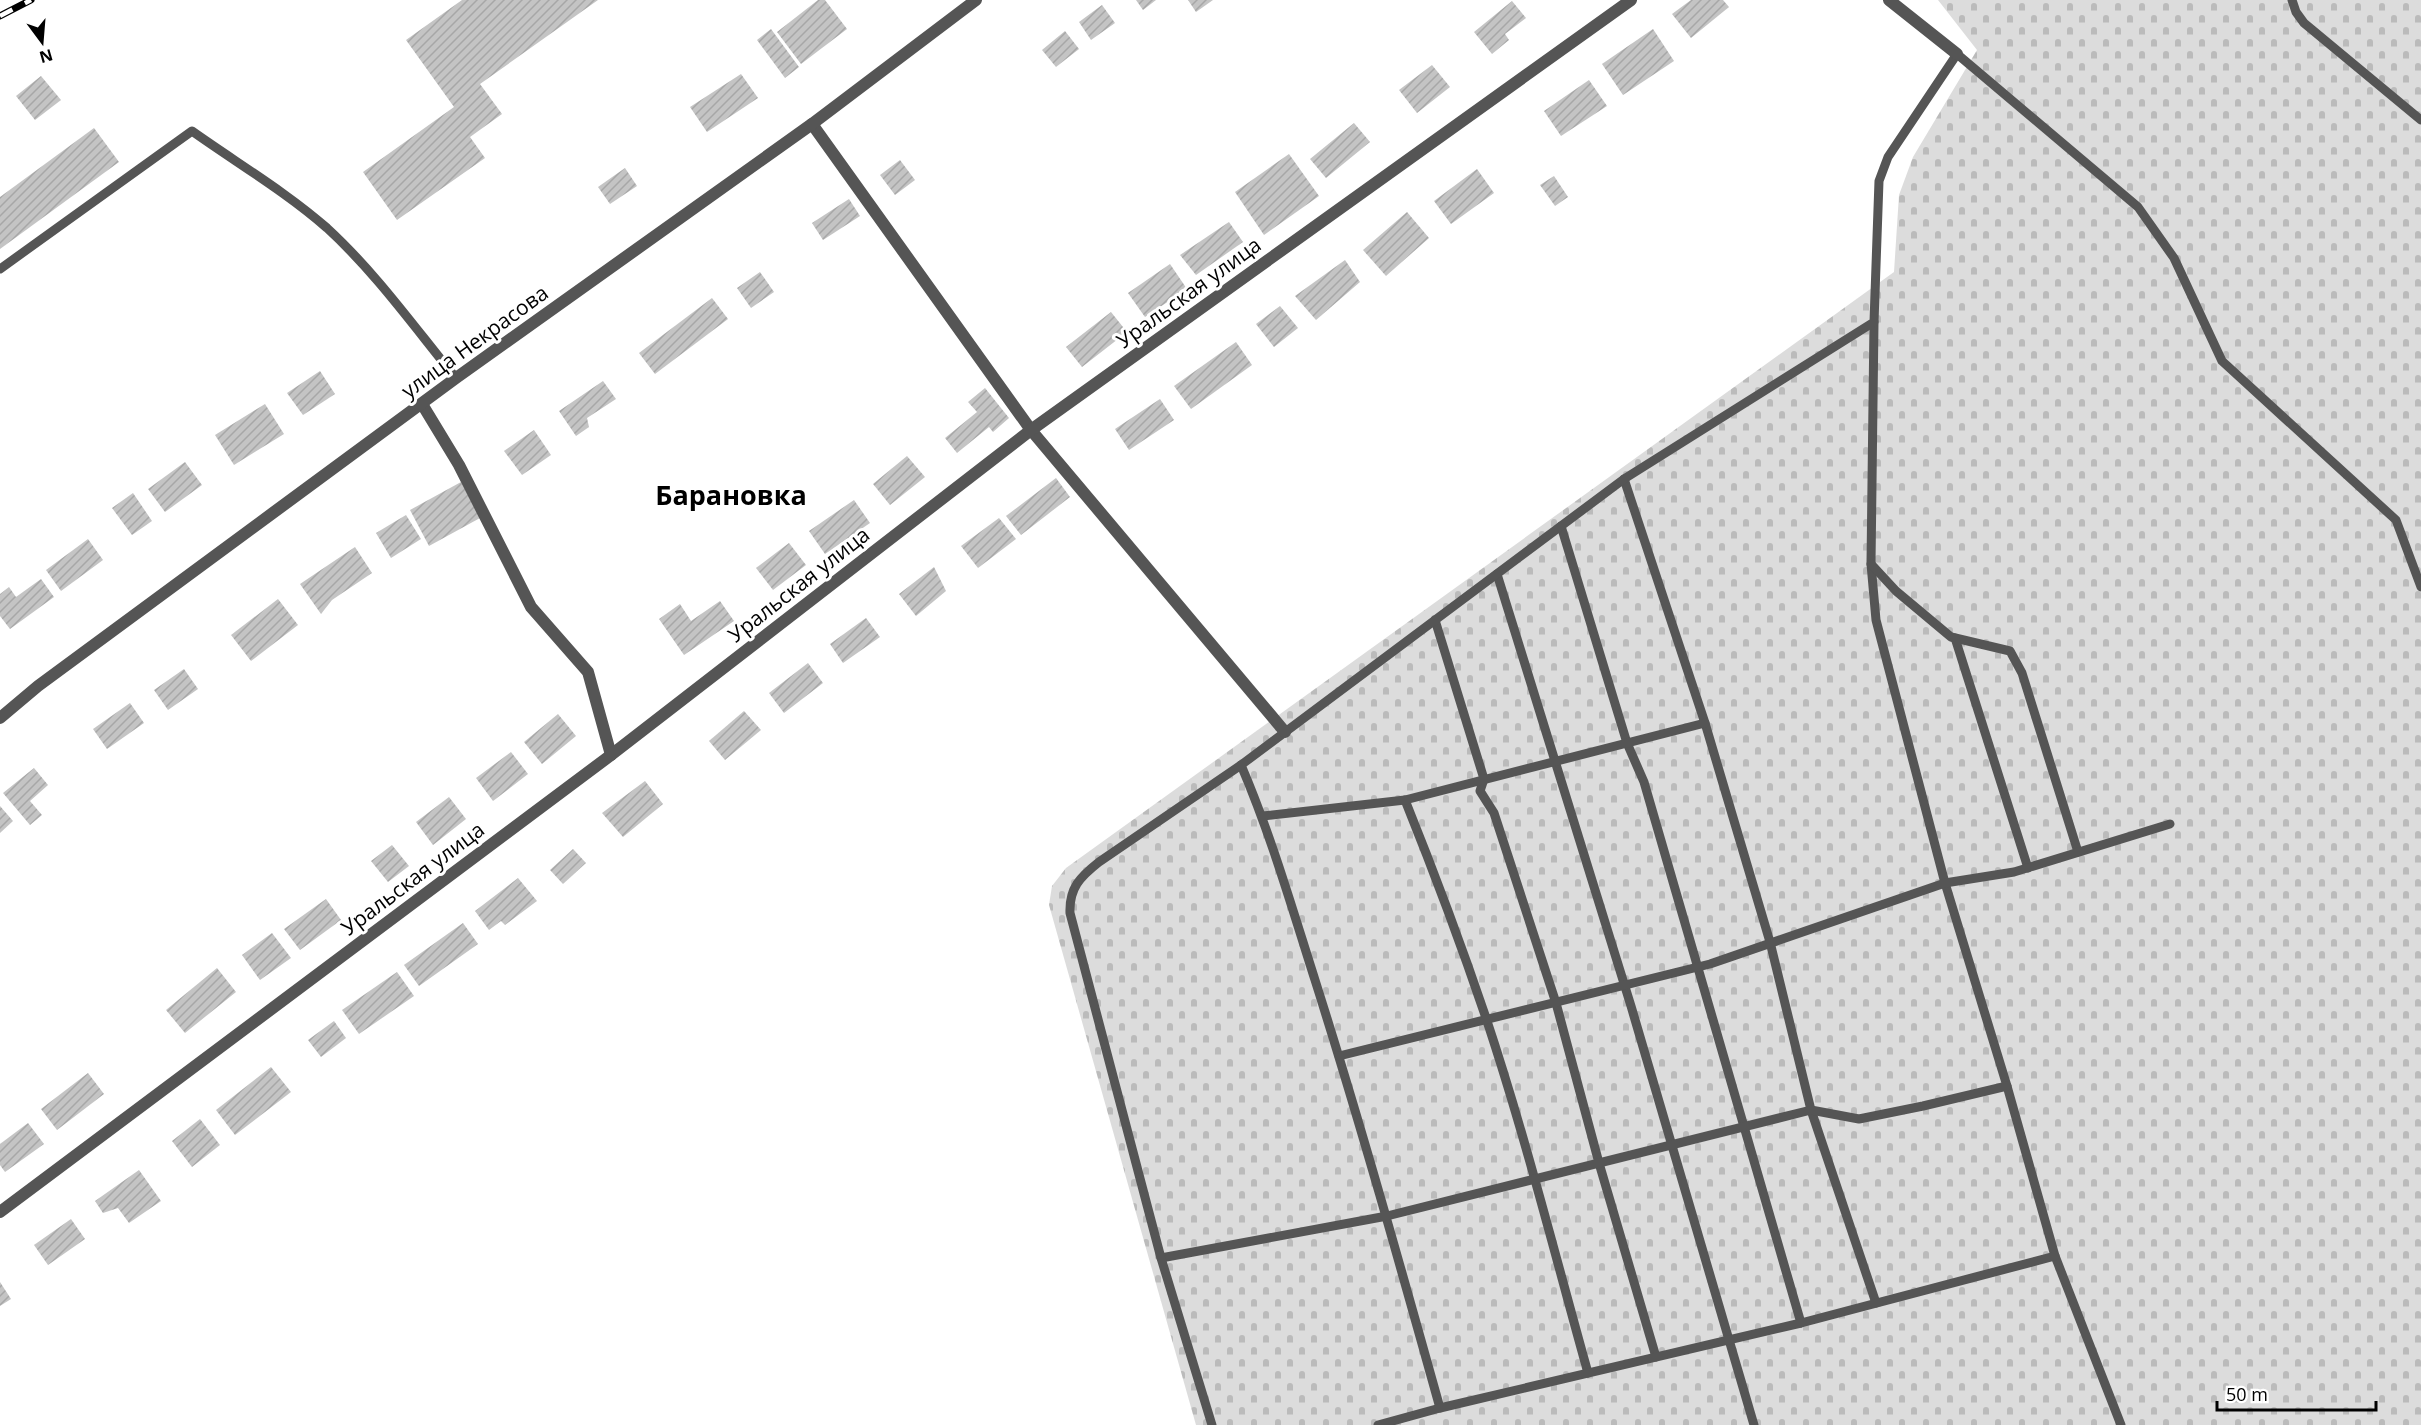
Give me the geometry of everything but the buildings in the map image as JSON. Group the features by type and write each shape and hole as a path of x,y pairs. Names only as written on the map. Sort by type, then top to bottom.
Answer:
{"street":[{"name":"улица Некрасова","path":"0,718 38,686 456,378 812,124 976,0"},
{"name":"Уральская улица","path":"0,1212 611,755 1031,430 1631,0"},
{"path":"1889,0 1957,54"},
{"path":"812,124 1031,430 1285,732"},
{"path":"422,404 459,465 531,607 588,672 611,755"}],"lane":[{"path":"2292,0 2296,12 2304,23 2421,120"},
{"path":"2121,1425 2055,1256 2007,1086 1945,883 1876,621 1871,564 1874,322 1879,181 1888,157 1957,54 2138,207 2174,258 2222,361 2396,520 2421,587"},
{"path":"0,269 192,131 299,206 346,247 456,378"},
{"path":"1212,1425 1161,1258 1070,913 1073,888 1081,877 1099,862 1241,765 1624,478 1874,322"},
{"path":"1624,478 1705,723 1770,942 1811,1110 1876,1303"},
{"path":"1561,526 1627,743 1644,782 1746,1126 1801,1323"},
{"path":"1871,564 1896,591 1955,638 2010,651 2022,673 2078,852"},
{"path":"1497,574 1624,985 1754,1425"},
{"path":"1435,620 1484,779 1480,791 1494,813 1556,1003 1599,1163 1656,1357"},
{"path":"1955,638 2028,868"},
{"path":"1263,816 1405,800 1705,723"},
{"path":"1241,765 1263,816 1339,1056 1387,1216 1440,1408"},
{"path":"1405,800 1440,887 1487,1020 1588,1373"},
{"path":"1339,1056 1699,967 1945,883 2014,872 2170,824"},
{"path":"1161,1258 1387,1216 1811,1110 1859,1119 1923,1107 2007,1086"},
{"path":"1378,1425 1440,1408 1801,1323 2055,1256"}],"green space":[{"path":"1938,0 2421,0 2421,1425 1196,1425 1049,905 1052,886 1066,868 1894,272 1899,195 1913,157 1977,50"}],"railway":[{"path":"0,16 31,0"}],"district":[{"name":"Барановка","path":"731,496"}]}
